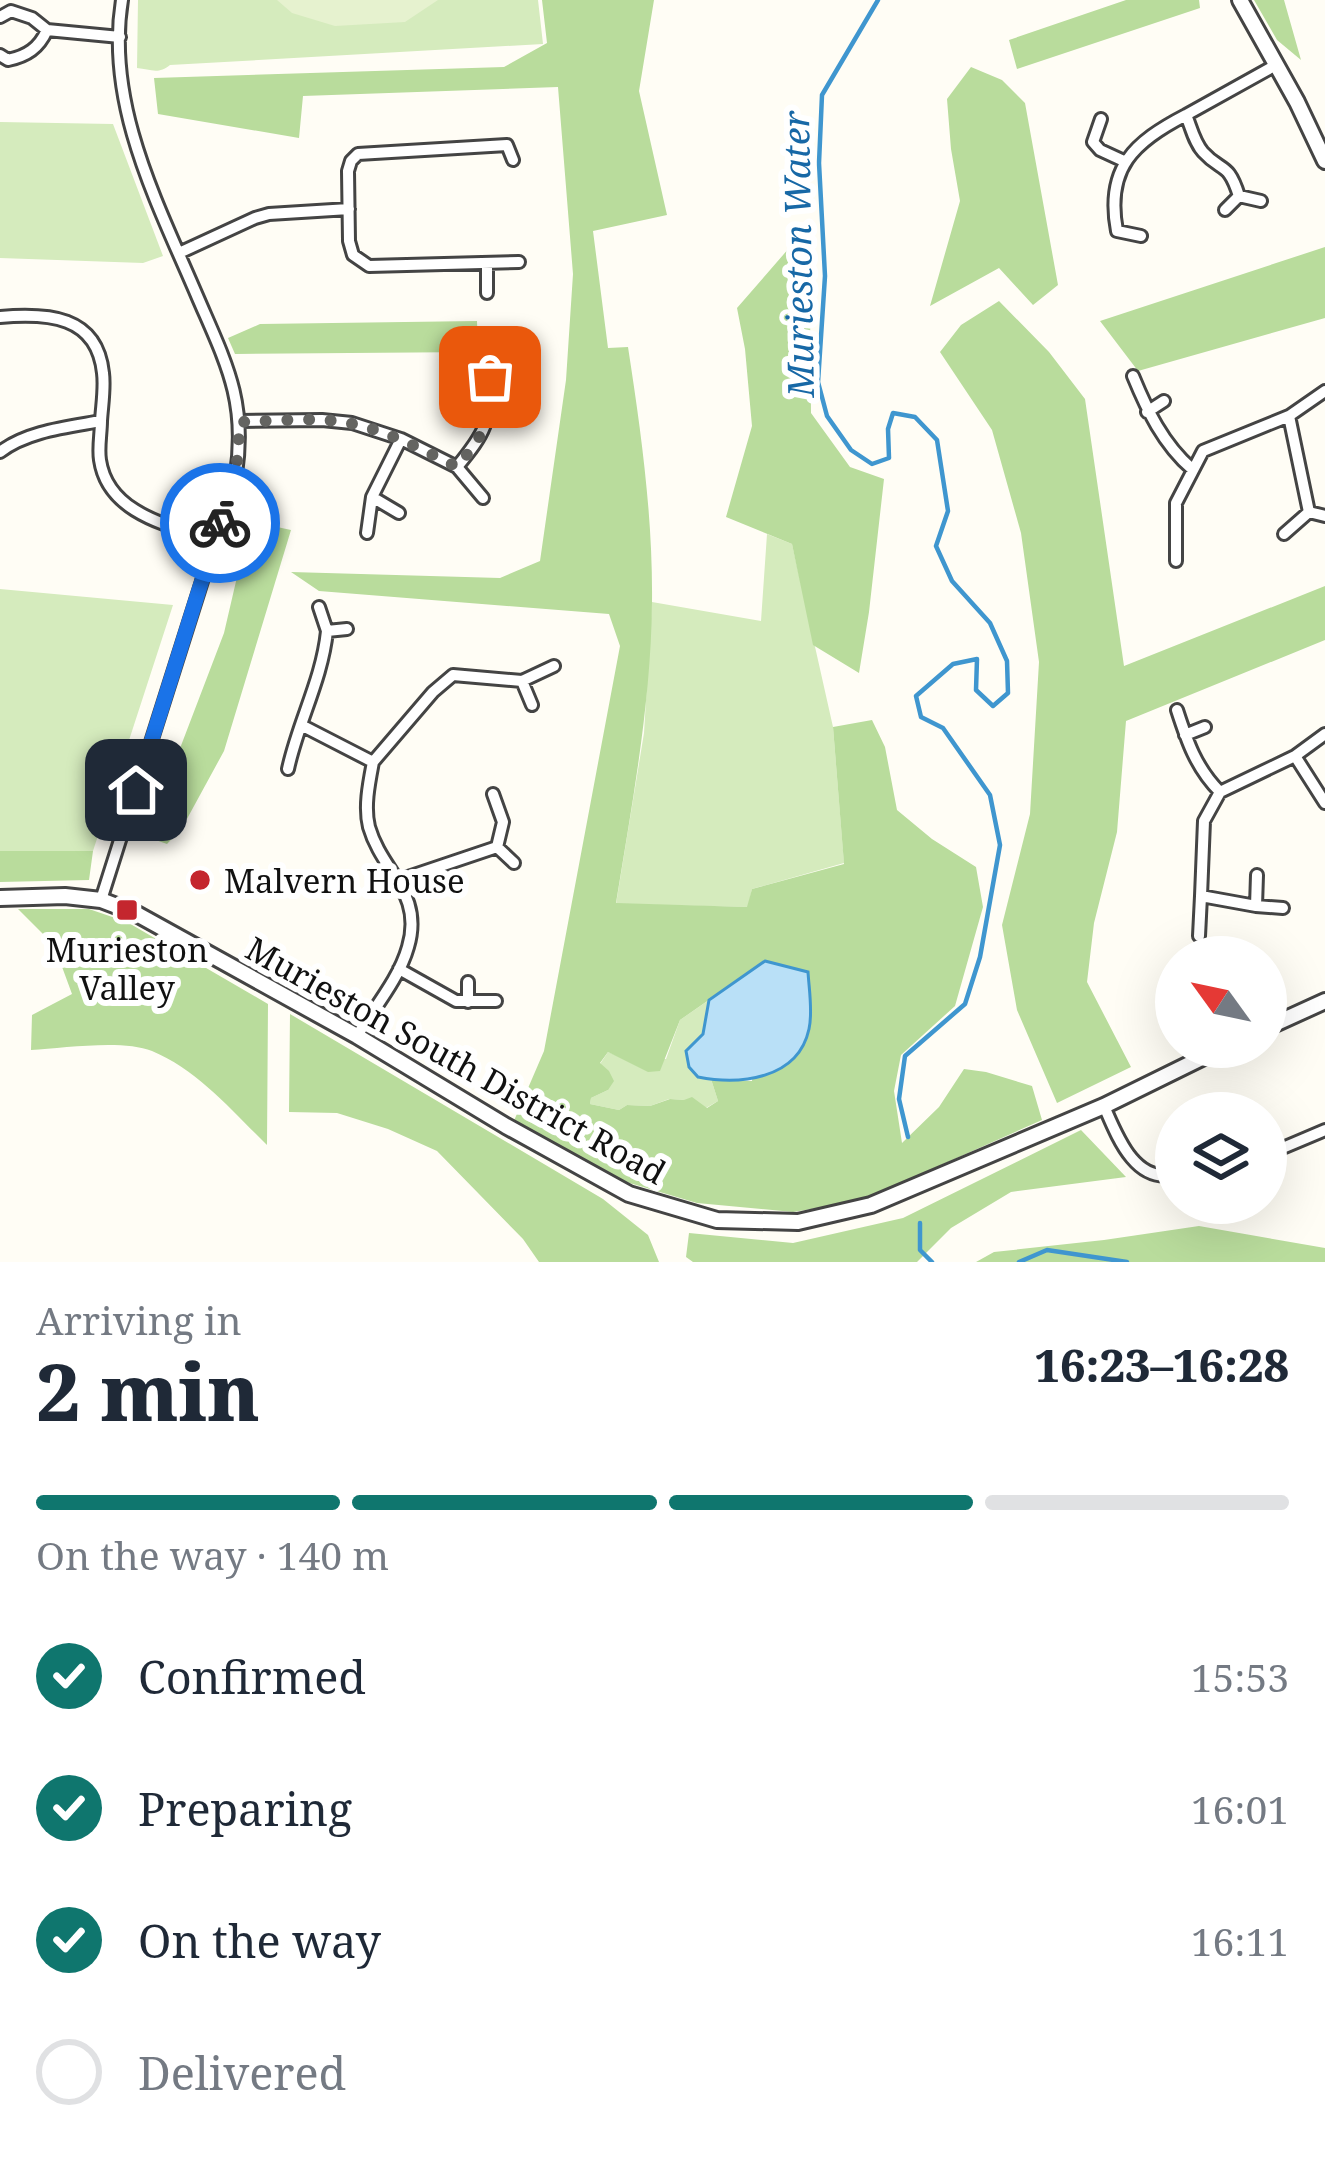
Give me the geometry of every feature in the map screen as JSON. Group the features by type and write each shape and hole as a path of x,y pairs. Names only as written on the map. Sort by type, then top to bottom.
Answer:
{"street":[{"path":"101,899 236,474 240,422 230,371 134,142 123,94 122,0"},
{"path":"1240,0 1298,102 1325,161"},
{"path":"0,17 11,11 32,18 46,30 120,37"},
{"path":"0,55 8,60 23,57 41,43 46,30"},
{"path":"1117,231 1114,190 1136,147 1153,132 1276,65"},
{"path":"1186,115 1204,154 1233,176 1240,196"},
{"path":"1101,118 1093,142 1126,162"},
{"path":"513,160 507,146 358,154 348,171 349,241 352,255 369,266 519,262"},
{"path":"1240,196 1262,201"},
{"path":"1225,211 1240,196"},
{"path":"179,254 269,214 349,209"},
{"path":"1117,231 1142,236"},
{"path":"1105,243 1117,231"},
{"path":"487,263 487,293"},
{"path":"0,317 30,315 67,321 85,330 103,371 100,462 109,482 139,515 215,541"},
{"path":"1132,376 1148,412 1178,457 1192,469"},
{"path":"457,467 484,430 491,407 490,377"},
{"path":"1176,561 1175,503 1203,451 1289,416 1325,391"},
{"path":"1148,412 1164,400"},
{"path":"491,407 522,407"},
{"path":"1289,416 1309,512"},
{"path":"0,452 58,428 101,421"},
{"path":"240,422 352,423 401,439 457,467 483,498"},
{"path":"367,533 372,497 401,439"},
{"path":"372,497 398,513"},
{"path":"1309,512 1325,516"},
{"path":"1285,534 1309,512"},
{"path":"287,769 325,654 327,631 319,608"},
{"path":"327,631 347,629"},
{"path":"357,1036 399,969 412,922 399,880 367,822 374,762 453,675 522,681 554,666"},
{"path":"522,681 532,705"},
{"path":"1177,710 1193,759 1220,792"},
{"path":"301,724 374,762"},
{"path":"1185,736 1205,727"},
{"path":"1198,935 1204,821 1220,792 1295,756 1325,734"},
{"path":"1295,756 1325,803"},
{"path":"493,794 503,822 497,847"},
{"path":"399,880 497,847"},
{"path":"497,847 514,863"},
{"path":"1256,906 1257,875"},
{"path":"1201,896 1283,908"},
{"name":"Murieston South District Road","path":"0,898 101,899 135,913 629,1194 717,1220 798,1222 871,1205 1181,1068"},
{"path":"399,969 446,998 496,1000"},
{"path":"468,982 468,1002"},
{"path":"1287,1018 1325,1001"},
{"path":"1104,1106 1127,1153 1155,1176"},
{"path":"1287,1146 1325,1130"}],"green space":[{"path":"138,0 538,0 543,44 170,65 154,71 137,68"},
{"path":"277,0 438,0 405,22 335,26 292,13"},
{"path":"542,0 654,0 639,91 667,215 593,231 608,348 628,347 652,571 644,716 616,903 747,907 752,889 844,864 833,727 872,720 885,747 897,810 976,867 983,907 955,1006 901,1055 894,1091 902,1143 939,1107 964,1069 1032,1086 1042,1120 860,1201 793,1212 697,1203 616,1179 513,1123 544,1051 620,646 609,614 319,591 291,572 500,578 540,561 566,380 573,274 558,87 303,96 299,138 158,114 154,78 504,67 547,43","holes":["765,961 752,1081 711,1079 718,1101 707,1108 692,1097 619,1110 590,1104 591,1098 608,1090 614,1081 600,1063 608,1052 648,1072 660,1071 680,1020"]},
{"path":"1126,0 1199,0 1200,8 1017,69 1009,40"},
{"path":"1254,0 1284,0 1301,60 1277,40"},
{"path":"971,67 1002,80 1025,103 1058,285 1033,305 999,268 930,306 960,201 947,99"},
{"path":"0,122 113,124 163,256 143,263 0,258"},
{"path":"803,232 810,308 811,413 850,467 884,479 859,673 813,645 792,544 726,517 752,426 737,308"},
{"path":"1325,247 1325,318 1138,371 1100,321"},
{"path":"999,301 1049,352 1085,399 1124,666 1325,586 1325,640 1126,721 1117,832 1094,923 1087,982 1131,1067 1057,1103 1017,1010 1002,925 1030,814 1039,662 1021,533 992,430 940,352 961,325"},
{"path":"477,321 478,352 235,354 228,338 260,324"},
{"path":"250,521 291,530 224,751 182,828 167,844 147,837 144,827 174,764 224,633"},
{"path":"767,534 792,544 833,727 844,863 752,889 748,907 616,904 644,733 652,602 761,621"},
{"path":"0,589 173,605 93,851 0,851"},
{"path":"0,851 93,851 89,880 0,882"},
{"path":"18,909 89,909 127,922 268,1004 267,1145 199,1080 152,1051 109,1045 31,1050 32,1015 72,994 54,945"},
{"path":"709,1000 703,1034 686,1052 698,1077 711,1079 718,1101 706,1108 669,1099 619,1110 590,1104 591,1098 608,1090 600,1064 608,1052 623,1058 666,1059 680,1020"},
{"path":"290,1014 603,1199 648,1235 659,1262 539,1262 523,1239 437,1151 337,1113 289,1112"},
{"path":"1081,1130 1126,1177 1011,1192 951,1228 917,1262 693,1262 686,1257 689,1233 793,1243 903,1218"},
{"path":"1199,1226 1325,1248 1325,1262 976,1262 994,1252"}],"water":[{"path":"765,961 808,972 811,1015 803,1046 780,1069 765,1075 731,1080 698,1077 689,1067 686,1051 703,1034 709,1000"}],"waterway":[{"name":"Murieston Water","path":"878,0 822,95 819,163 825,276 818,382 827,416 851,450 872,464 889,458 893,413 915,417 937,440 948,511 936,546 952,581 990,623 1007,661 1008,693 993,706 976,690 977,659 953,664 916,696 921,717 943,728 990,795 1000,845 980,957 965,1004 905,1056 899,1099 908,1137"},
{"name":"Murieston Water","path":"920,1223 920,1250 932,1262"},
{"name":"Murieston Water","path":"1019,1262 1047,1250 1127,1262"}],"way so far":[{"path":"220,523 236,474 240,422 352,423 401,439 457,467 484,430 491,407 490,377"}],"place":[{"name":"Malvern House","path":"200,880"},
{"name":"Murieston Valley","path":"127,910"}],"route":[{"path":"136,790 220,523"}]}
